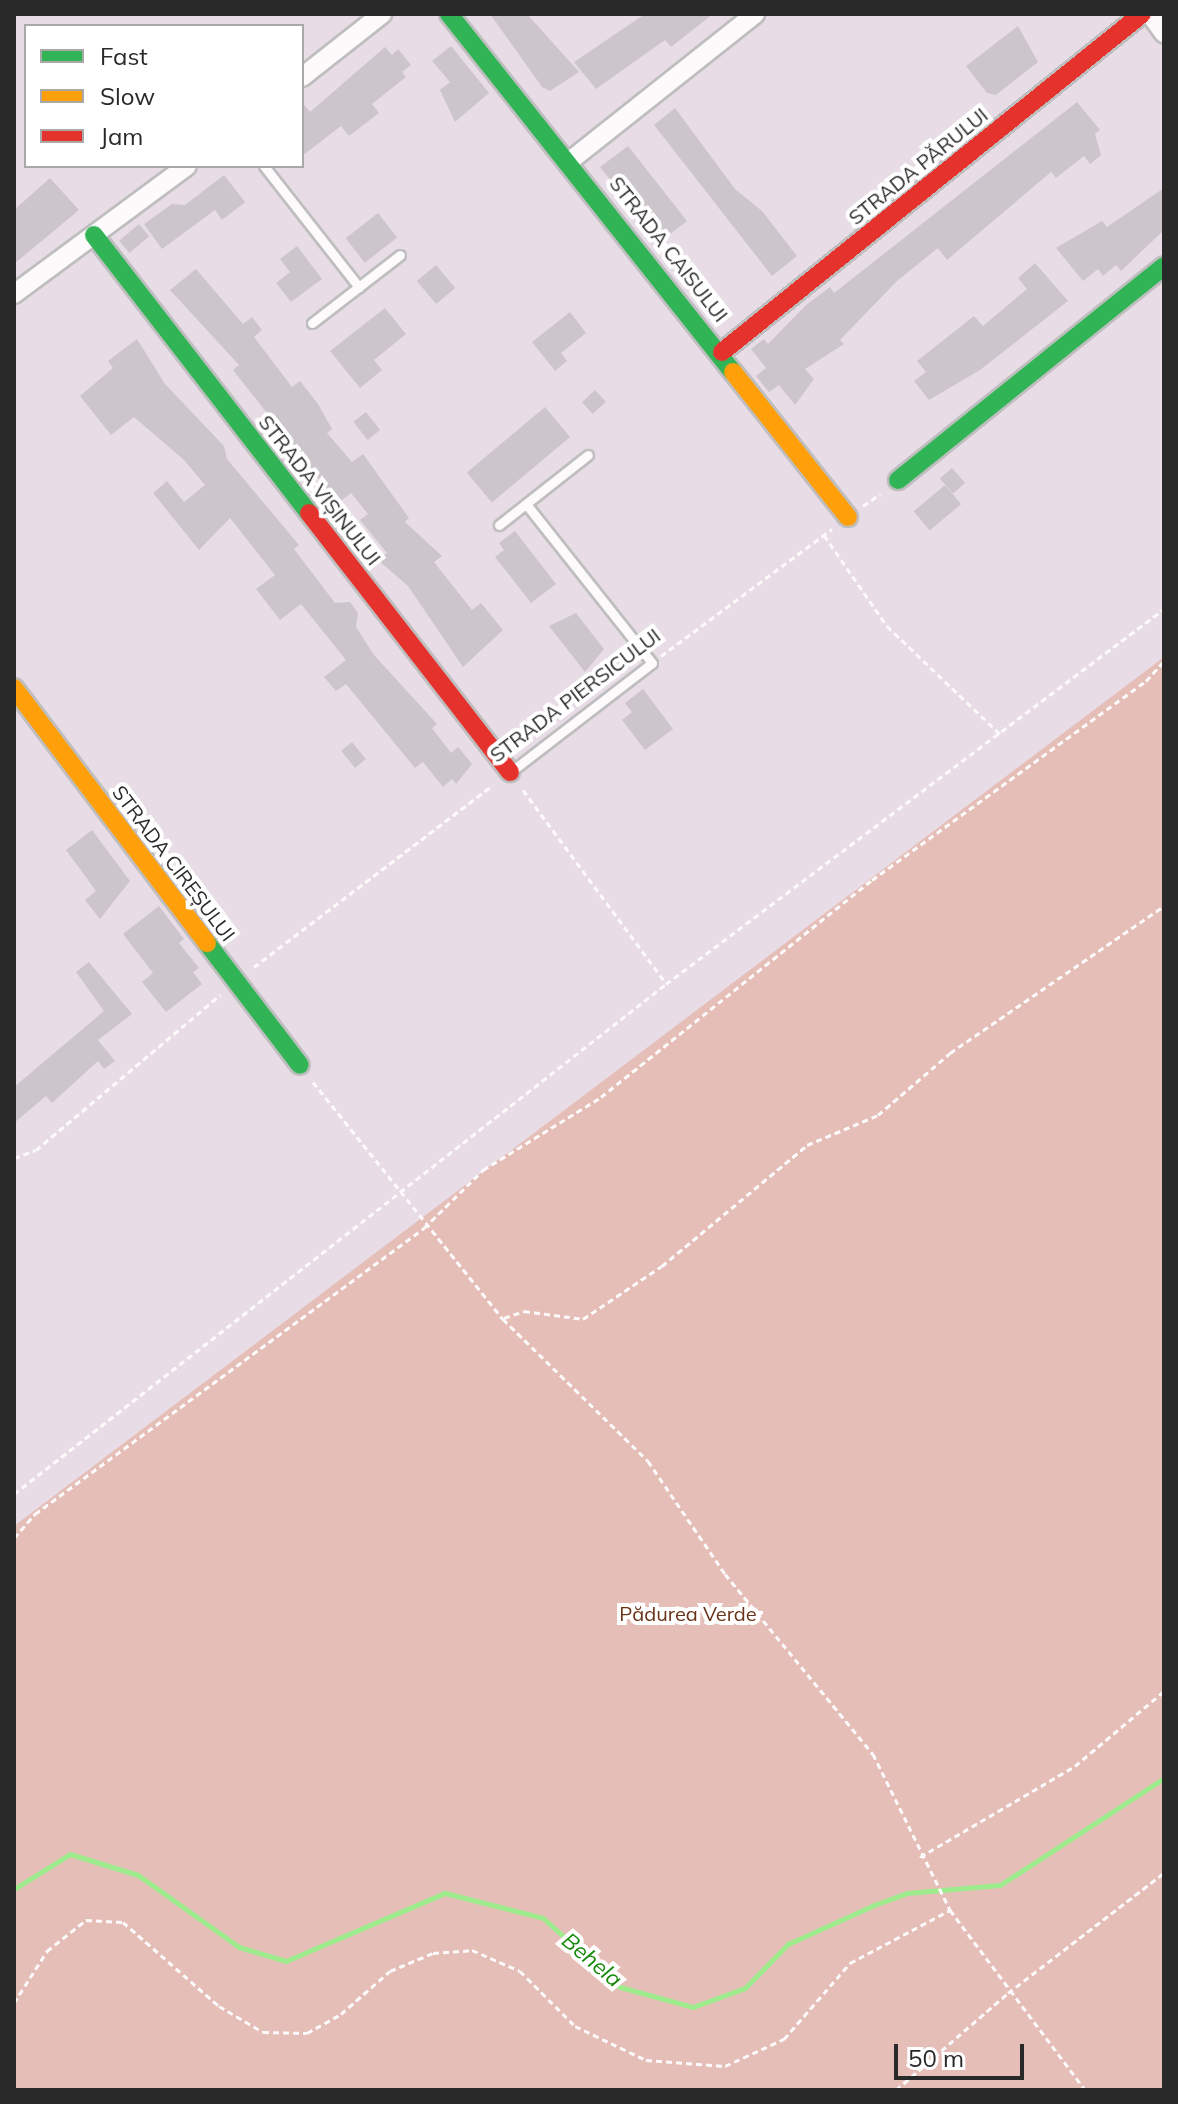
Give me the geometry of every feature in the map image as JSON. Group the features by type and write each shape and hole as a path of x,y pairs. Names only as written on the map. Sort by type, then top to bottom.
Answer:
{"street":[{"path":"304,75 382,14"},
{"name":"STRADA CAISULUI","path":"449,14 571,160 848,517"},
{"path":"571,160 755,14"},
{"name":"STRADA PĂRULUI","path":"722,352 1142,14"},
{"path":"1150,14 1164,33"},
{"path":"14,294 184,168"},
{"name":"STRADA VIȘINULUI","path":"94,235 510,772"},
{"path":"898,480 1164,266"},
{"name":"STRADA CIREȘULUI","path":"14,688 300,1065"}],"lane":[{"path":"266,168 359,287"},
{"path":"312,323 400,255"},
{"path":"499,525 588,455"},
{"path":"526,504 652,663"},
{"name":"STRADA PIERSICULUI","path":"510,772 652,663"}],"path":[{"name":"STRADA PIERSICULUI","path":"652,663 898,480"},
{"path":"824,535 887,626 1000,734"},
{"path":"14,1494 399,1196 666,984 1164,609"},
{"path":"14,1538 35,1514 424,1228 483,1170 601,1097 872,880 1146,681 1164,661"},
{"name":"STRADA PIERSICULUI","path":"14,1158 36,1150 236,981 510,772"},
{"path":"510,772 666,984"},
{"path":"503,1319 524,1311 583,1319 662,1266 807,1145 878,1115 950,1053 1164,906"},
{"path":"300,1065 424,1228 503,1319 648,1461 725,1574 873,1754 920,1857 946,1904 1008,1993 1085,2090"},
{"path":"920,1857 1075,1766 1164,1691"},
{"path":"896,2090 1008,1993 1164,1873"},
{"path":"14,2003 47,1951 86,1920 123,1922 219,2006 263,2032 307,2033 341,2014 390,1971 433,1953 472,1950 520,1971 575,2026 646,2060 725,2066 784,2039 850,1963 950,1910"}],"green space":[{"name":"Pădurea Verde","path":"1164,657 1164,2090 14,2090 14,1526"}],"building":[{"path":"490,14 527,14 579,72 550,91 542,87"},
{"path":"645,14 713,14 671,47 665,40 596,89 574,62"},
{"path":"1018,26 1038,62 996,95 987,93 966,66"},
{"path":"451,46 489,93 455,122 440,90 450,82 432,61"},
{"path":"385,47 392,55 398,49 411,65 402,72 406,77 372,104 379,113 349,136 341,126 304,154 304,104 310,112"},
{"path":"1077,102 1100,130 1095,134 1101,155 1090,164 1084,156 1056,178 1051,172 947,260 938,248 897,281 840,340 844,344 805,369 814,379 795,405 779,385 769,392 756,376 766,368 751,349 764,339 768,344 806,305 830,287 834,293"},
{"path":"675,108 735,189 762,211 797,256 772,276 654,125"},
{"path":"628,146 687,221 661,241 617,178 612,182 600,167"},
{"path":"224,175 245,202 222,220 215,210 162,249 144,224 172,204 185,205"},
{"path":"50,178 79,210 14,264 14,210"},
{"path":"1164,188 1164,230 1121,271 1116,265 1103,276 1098,269 1083,281 1056,248 1102,221 1107,227"},
{"path":"378,213 397,237 365,263 346,238"},
{"path":"139,224 149,236 129,253 119,241"},
{"path":"297,246 322,279 291,302 276,283 290,272 280,259"},
{"path":"1035,263 1068,301 980,370 929,400 914,381 926,372 917,361 974,316 983,326 1027,289 1018,278"},
{"path":"436,265 455,288 436,304 417,281"},
{"path":"196,269 243,324 252,317 262,330 254,337 292,387 300,381 318,404 332,429 327,433 352,462 363,454 409,518 405,522 442,556 434,562 472,610 481,603 503,630 463,667 408,586 378,560 387,553 360,520 368,514 351,493 338,503 233,370 239,365 170,290"},
{"path":"385,308 406,334 374,360 382,370 360,388 330,351"},
{"path":"570,312 586,333 561,353 567,361 555,371 532,342"},
{"path":"137,339 165,384 224,446 227,459 299,545 294,549 335,603 350,602 358,613 356,627 374,655 437,724 432,728 451,753 458,747 472,764 456,784 452,779 443,787 423,762 415,768 346,684 336,691 324,677 346,660 301,604 280,620 256,589 275,575 230,518 199,550 153,493 167,481 184,502 205,485 184,460 134,417 111,435 80,396 113,368 108,361"},
{"path":"595,390 606,402 593,414 582,402"},
{"path":"545,407 570,437 492,502 467,473"},
{"path":"366,412 380,430 368,440 353,422"},
{"path":"952,468 965,483 953,494 940,478"},
{"path":"945,485 961,504 930,531 914,511"},
{"path":"515,531 556,584 531,603 495,557 504,550 499,543"},
{"path":"576,613 604,649 585,672 549,626"},
{"path":"643,689 673,729 645,750 622,720 632,712 625,703"},
{"path":"352,742 366,759 355,768 341,751"},
{"path":"92,830 130,881 100,919 85,900 96,891 66,850"},
{"path":"159,906 184,939 179,943 199,968 193,972 202,984 166,1012 142,982 153,973 123,934"},
{"path":"89,962 132,1014 98,1040 115,1061 104,1069 98,1061 52,1103 46,1096 14,1123 14,1087 104,1011 76,972"}],"waterway":[{"name":"Behela","path":"14,1889 70,1854 138,1875 239,1947 286,1961 445,1893 543,1918 620,1987 693,2007 745,1988 788,1944 874,1905 907,1893 1000,1885 1164,1778"}],"traffic: fast":[{"path":"449,14 733,372"},
{"path":"94,235 309,513"},
{"path":"898,480 1164,266"},
{"path":"207,943 300,1065"}],"traffic: slow":[{"path":"733,372 848,517"},
{"path":"14,688 207,943"}],"traffic: jam":[{"path":"722,352 1142,14"},
{"path":"309,513 510,772"}]}
